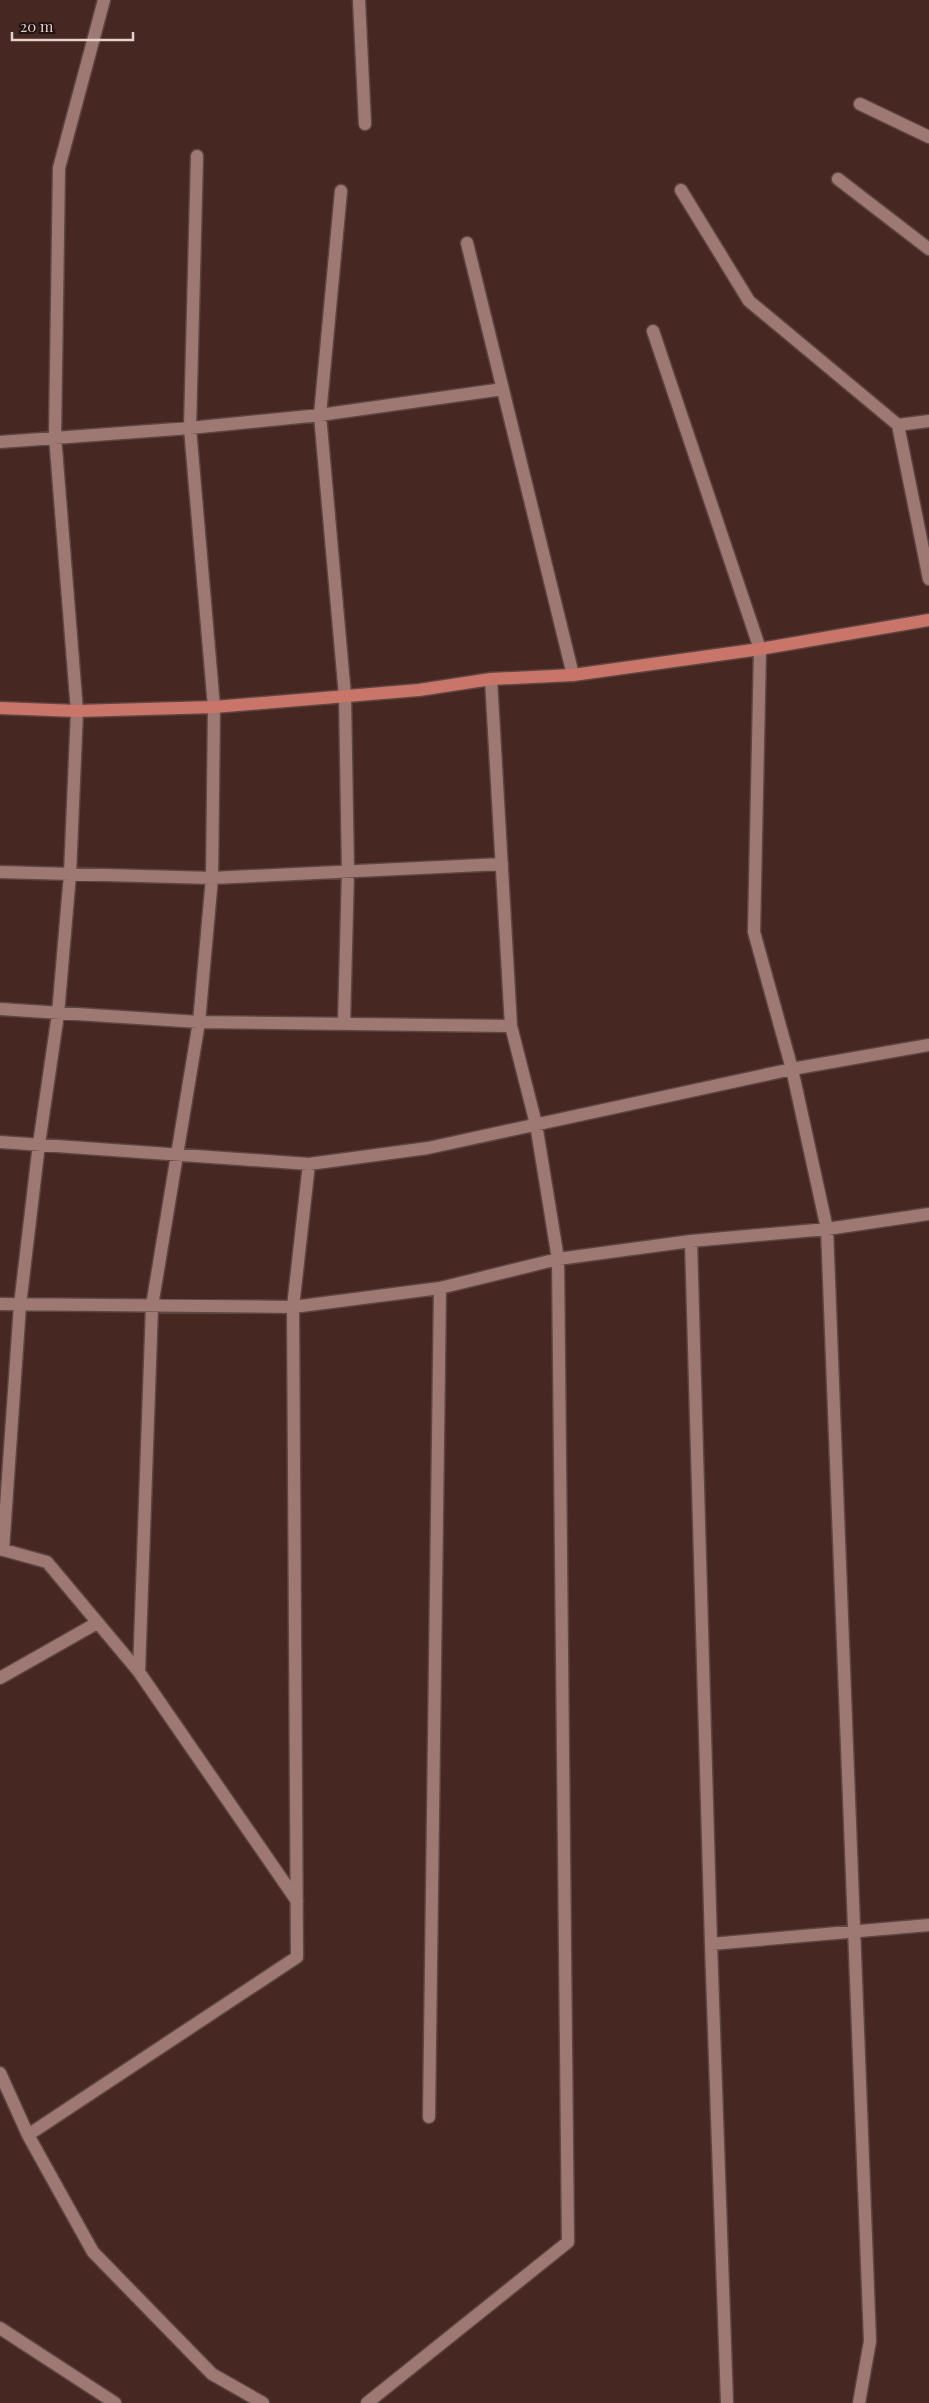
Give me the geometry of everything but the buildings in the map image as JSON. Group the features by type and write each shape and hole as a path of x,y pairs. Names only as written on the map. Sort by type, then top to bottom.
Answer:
{"main road":[{"path":"0,708 77,710 214,707 419,690 491,679 573,675 760,649 929,620"}],"street":[{"path":"104,0 58,168 55,436 77,710 70,874 58,1014 39,1144 20,1305 1,1550 47,1562 139,1672 297,1901"},
{"path":"359,0 366,124"},
{"path":"860,104 929,137"},
{"path":"139,1672 152,1306 175,1154 198,1022 212,878 214,707 190,428 197,156"},
{"path":"838,179 929,250"},
{"path":"681,190 749,302 898,425 929,579"},
{"path":"341,191 320,415 345,696 348,871 344,1024"},
{"path":"467,243 573,675"},
{"path":"653,332 760,649 754,932 792,1069 828,1229 870,2341 860,2403"},
{"path":"0,442 55,436 190,428 320,415 503,389"},
{"path":"898,425 929,421"},
{"path":"367,2403 568,2242 558,1259 536,1124 511,1026 491,679"},
{"path":"0,872 212,878 502,864"},
{"path":"0,1009 198,1022 511,1026"},
{"path":"0,1142 308,1164 428,1148 792,1069 929,1045"},
{"path":"28,2135 297,1957 293,1307 308,1164"},
{"path":"0,1304 293,1307 440,1288 558,1259 692,1241 828,1229 929,1214"},
{"path":"692,1241 711,1944 727,2403"},
{"path":"429,2117 440,1288"},
{"path":"0,1678 97,1623"},
{"path":"711,1944 929,1926"},
{"path":"0,2073 28,2135 93,2252 212,2374 263,2403"},
{"path":"0,2328 115,2403"}]}
